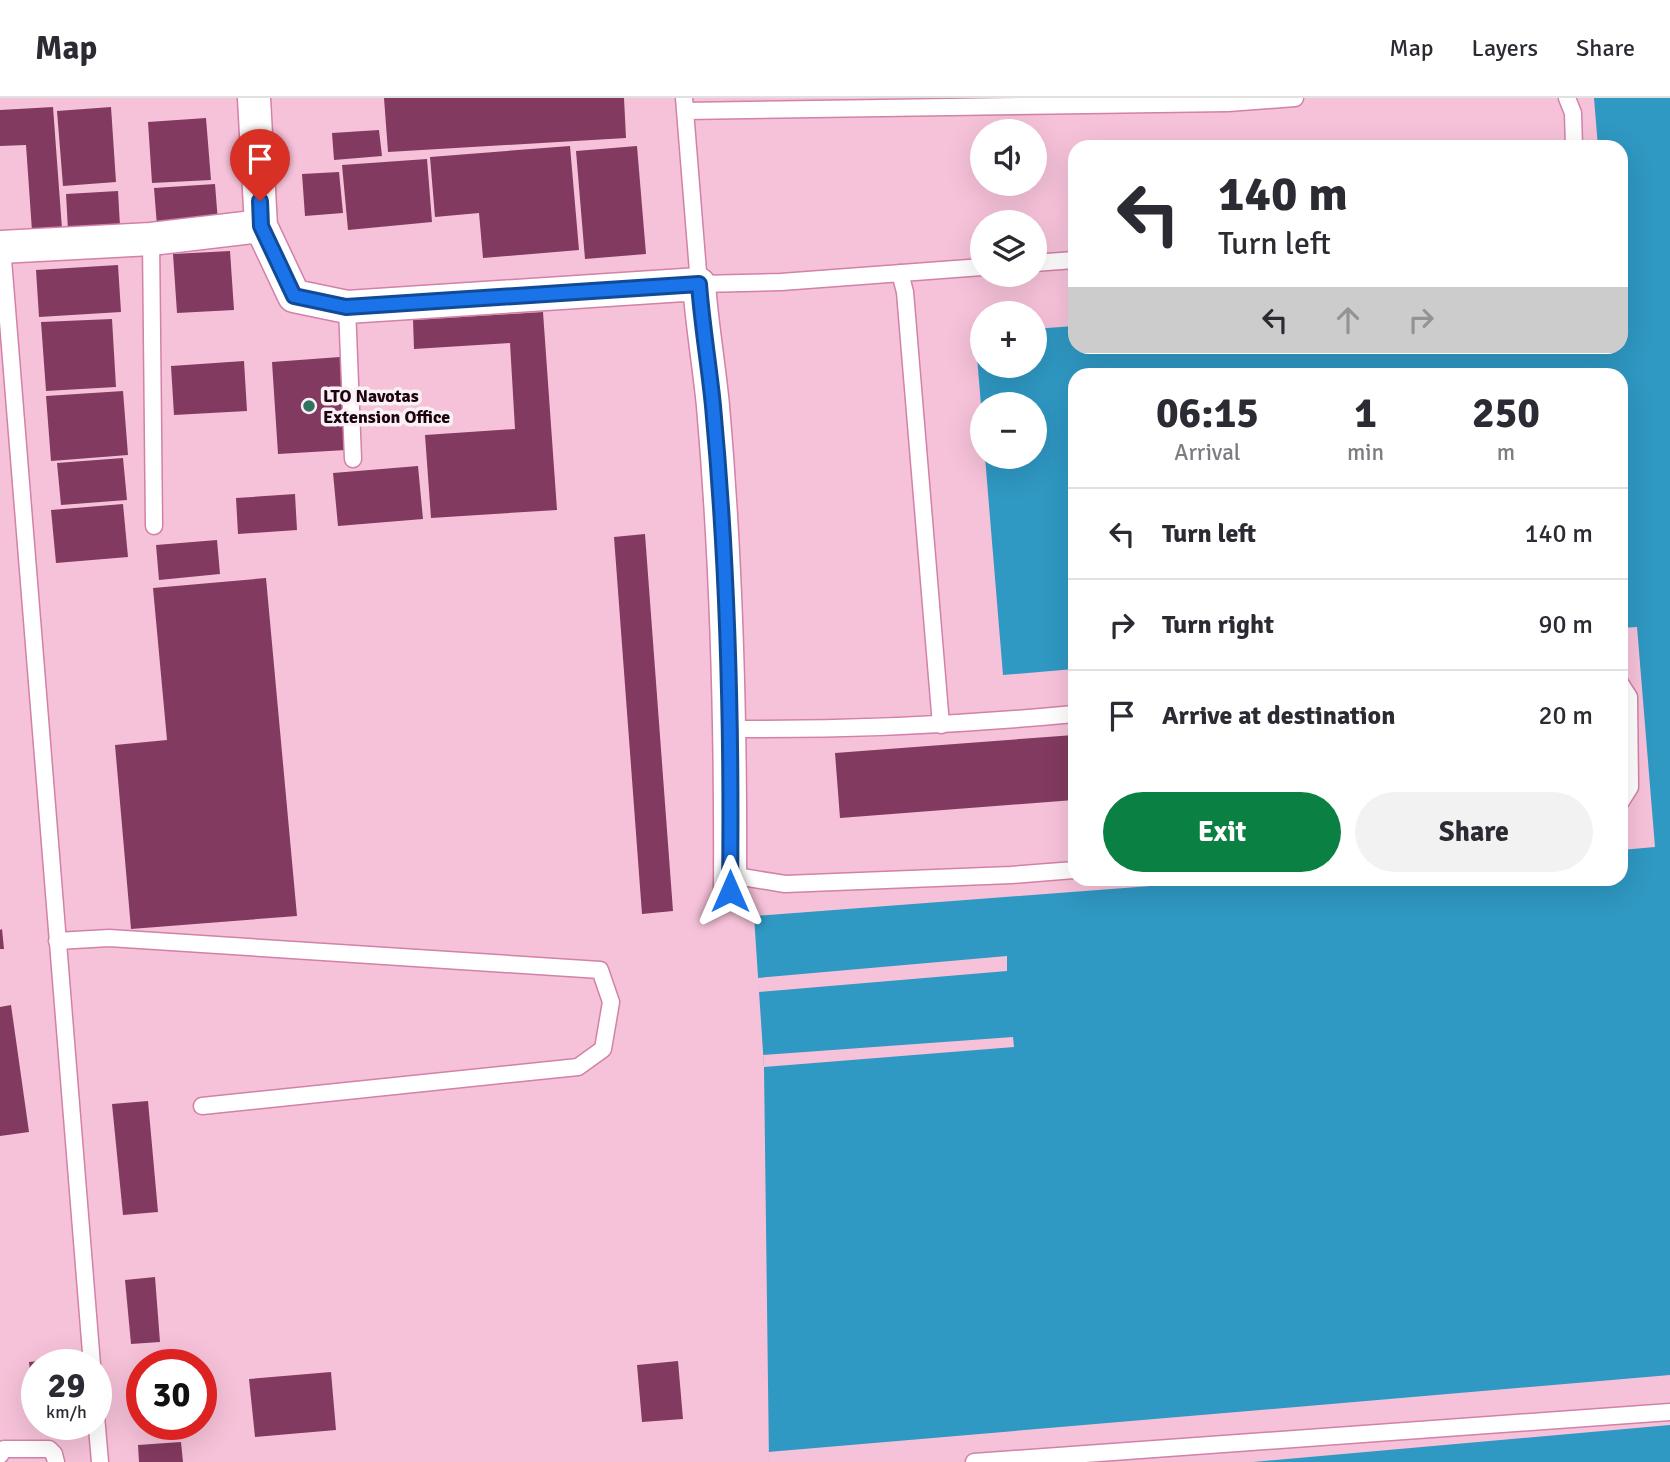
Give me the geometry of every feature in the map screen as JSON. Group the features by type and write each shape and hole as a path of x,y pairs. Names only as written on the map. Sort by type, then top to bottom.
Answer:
{"street":[{"path":"254,98 261,226 294,296 346,307 699,284 713,405 729,667 730,883"},
{"path":"1,247 151,239 261,226"}],"lane":[{"path":"970,268 781,282 699,284 685,105 1228,103 1296,98"},
{"path":"1567,98 1573,113 1574,140"},
{"path":"151,239 154,526"},
{"path":"1,247 91,1349"},
{"path":"1047,262 1068,260"},
{"path":"900,273 905,292 941,725"},
{"path":"346,307 353,459"},
{"path":"1628,695 1628,790"},
{"path":"729,729 835,730 1068,714"},
{"path":"730,883 785,884 1068,870"},
{"path":"57,940 109,938 600,970 611,1002 603,1049 578,1067 202,1106"},
{"path":"974,1462 1670,1412"},
{"path":"98,1440 100,1462"},
{"path":"0,1455 4,1449 49,1448 56,1462"}],"water":[{"path":"1594,98 1670,98 1670,1462 769,1462 764,1067 754,916 1150,886 1628,886 1628,849 1655,847 1637,627 1628,628 1628,368 1068,368 1068,670 1003,675 986,469 1047,469 1047,392 980,392 979,378 1047,378 1047,328 1068,326 1068,354 1628,354 1628,140 1597,140"}],"pier":[{"path":"1007,956 1007,971 759,992 757,978"},
{"path":"1013,1037 1014,1047 764,1067 763,1055"},
{"path":"1670,1375 1670,1425 1253,1462 769,1462 768,1452"}],"building":[{"path":"384,98 624,98 626,138 388,152"},
{"path":"53,107 62,229 32,231 26,145 0,146 0,110"},
{"path":"111,107 116,182 63,186 57,111"},
{"path":"206,118 211,180 152,183 148,122"},
{"path":"379,130 382,156 334,160 332,133"},
{"path":"570,146 579,250 483,258 479,213 435,217 430,157"},
{"path":"637,146 646,254 585,259 576,151"},
{"path":"427,159 432,222 348,230 342,165"},
{"path":"339,172 343,213 305,216 302,174"},
{"path":"215,184 218,222 157,226 154,188"},
{"path":"118,191 120,226 68,230 66,194"},
{"path":"230,251 234,310 177,313 173,254"},
{"path":"118,265 121,312 39,317 36,270"},
{"path":"543,312 557,510 431,518 425,435 515,429 510,343 414,349 413,320"},
{"path":"112,319 116,387 46,391 41,322"},
{"name":"LTO Navotas Extension Office","path":"340,357 346,450 278,454 272,362"},
{"path":"244,361 247,411 174,415 171,366"},
{"path":"123,391 128,455 51,461 46,396"},
{"path":"123,458 127,500 61,505 57,463"},
{"path":"418,466 423,519 338,526 333,473"},
{"path":"295,494 297,530 238,534 236,498"},
{"path":"123,504 128,557 56,563 51,510"},
{"path":"645,534 673,911 642,914 614,537"},
{"path":"217,540 220,574 159,580 156,545"},
{"path":"266,578 297,916 131,929 115,745 167,740 153,588"},
{"path":"1068,735 1068,800 840,818 835,753"},
{"path":"2,929 4,949 0,949 0,930"},
{"path":"11,1005 29,1132 0,1136 0,1007"},
{"path":"148,1101 158,1212 123,1215 112,1104"},
{"path":"155,1277 160,1342 131,1344 125,1280"},
{"path":"678,1361 683,1419 642,1422 637,1365"},
{"path":"331,1372 336,1430 255,1437 249,1379"},
{"path":"181,1442 183,1462 139,1462 138,1445"}],"place":[{"name":"LTO Navotas Extension Office","path":"309,406"}],"route":[{"path":"260,201 261,226 294,296 346,307 699,284 713,405 729,667 730,891"}]}
